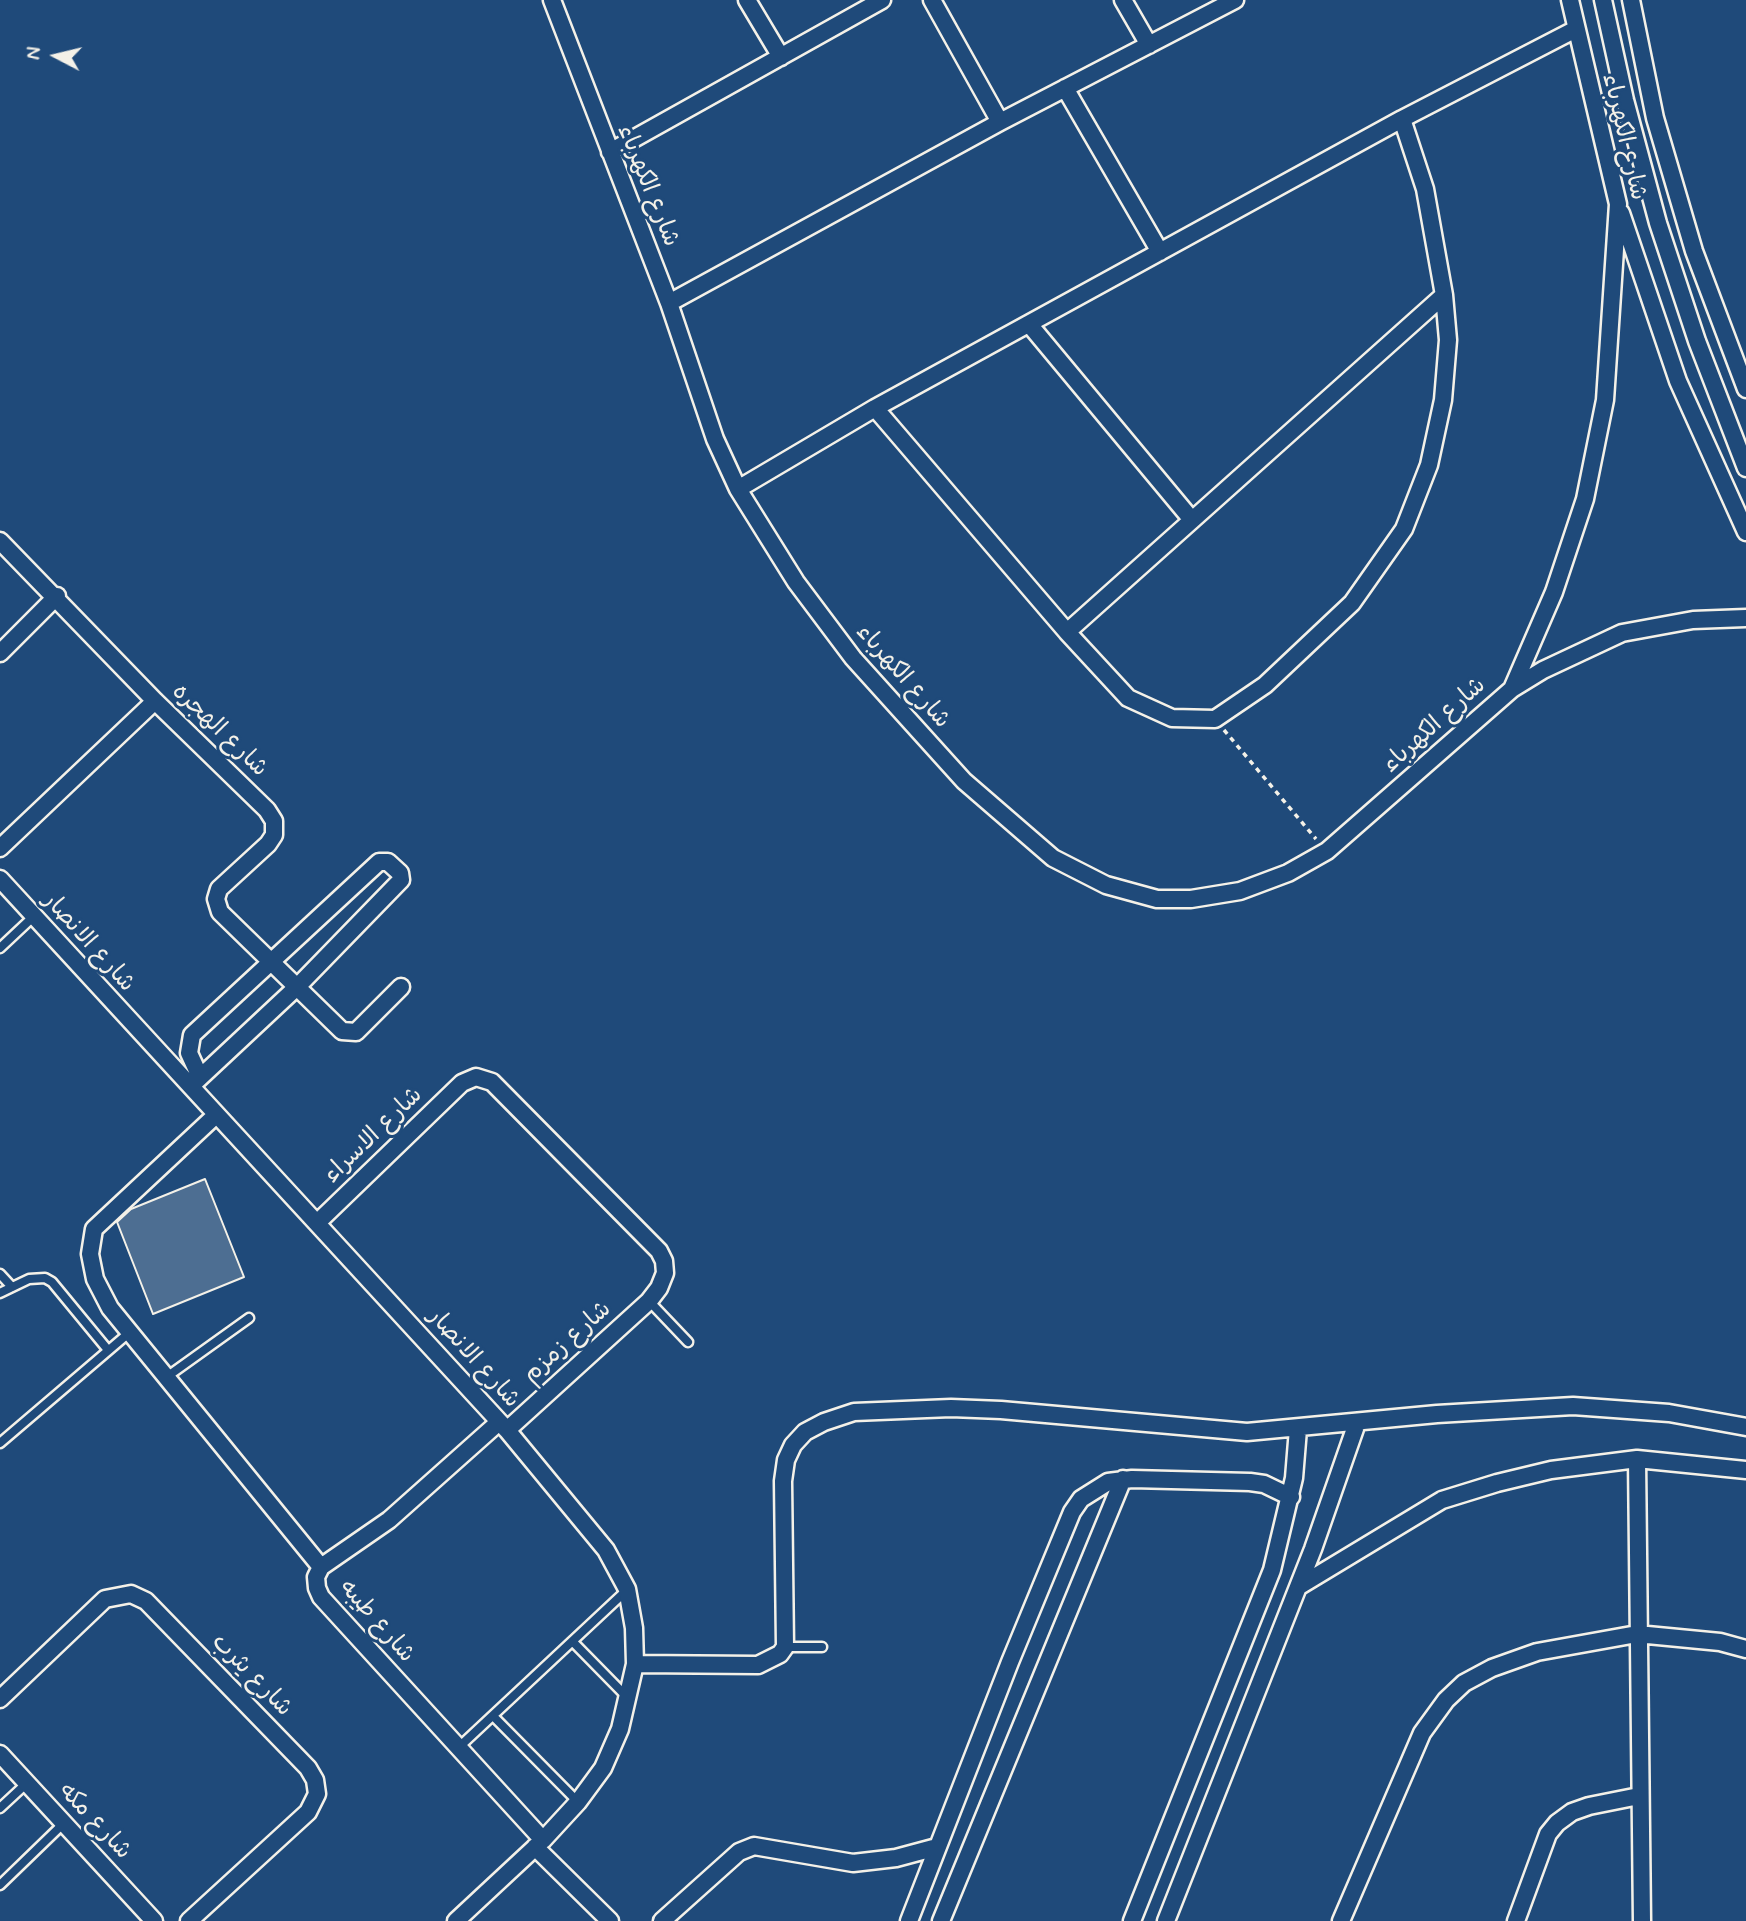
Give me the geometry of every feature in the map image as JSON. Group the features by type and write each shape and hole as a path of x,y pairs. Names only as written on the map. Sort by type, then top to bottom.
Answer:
{"street":[{"name":"شارع الكهرباء","path":"552,0 669,303 695,385 738,489 796,582 862,669 964,781 1053,858 1106,884 1157,899 1191,899 1240,891 1289,873 1327,851 1511,689 1576,652 1622,633 1693,621 1746,618"},
{"path":"747,0 782,57"},
{"path":"610,152 882,0"},
{"path":"932,0 1000,122"},
{"path":"1123,0 1149,45"},
{"path":"669,303 1000,122 1235,0"},
{"name":"شارع الكهرباء","path":"1511,689 1554,592 1585,499 1605,400 1618,204 1570,0"},
{"path":"1603,0 1625,100 1658,223 1706,365 1746,468"},
{"path":"1632,0 1655,118 1682,211 1746,389"},
{"path":"738,489 875,408 1402,119 1576,29"},
{"path":"1066,88 1160,252"},
{"path":"875,408 1067,632 1128,698 1172,718 1215,719 1265,685 1352,603 1404,529 1429,465 1443,400 1448,340 1444,295 1424,189 1402,119"},
{"path":"1618,204 1678,381 1746,532"},
{"path":"1067,632 1444,295"},
{"path":"1029,324 1192,520"},
{"name":"شارع الهجره","path":"0,541 57,596 155,701 267,810 274,821 274,835 268,844 219,889 216,899 220,912 270,963"},
{"path":"0,653 57,596"},
{"path":"0,848 155,701"},
{"path":"379,862 388,862 400,873 401,880 298,986 195,1082 189,1053 192,1035 379,862"},
{"name":"شارع الانصار","path":"0,879 195,1082 216,1115 318,1222 503,1426 606,1550 628,1589 634,1628 635,1664 620,1729 603,1768 578,1802 539,1844 456,1921"},
{"path":"270,963 298,986 342,1031 356,1032 401,987"},
{"name":"شارع الاسراء","path":"318,1222 462,1083 476,1077 492,1082 659,1251 664,1261 665,1273 654,1294"},
{"path":"216,1115 94,1229 90,1254 95,1279 110,1308 321,1567"},
{"name":"شارع زمزم","path":"503,1426 654,1294"},
{"path":"635,1664 758,1665 774,1659 785,1647 783,1481 786,1460 793,1445 805,1432 854,1412 951,1408 1247,1432 1437,1414 1573,1406 1669,1413 1746,1427"},
{"path":"1166,1921 1298,1587 1357,1423"},
{"name":"شارع طيبه","path":"503,1426 389,1520 321,1567 316,1577 321,1597 610,1921"},
{"path":"1132,1921 1272,1570 1291,1497 1298,1429"},
{"path":"1298,1587 1443,1500 1551,1470 1637,1459 1746,1470"},
{"path":"1637,1459 1642,1921"},
{"path":"909,1921 1072,1512 1093,1489 1123,1479 1250,1482 1291,1497"},
{"path":"941,1921 1123,1479"},
{"name":"شارع يثرب","path":"0,1699 105,1599 118,1594 131,1594 146,1601 308,1768 315,1780 317,1794 308,1812 189,1921"},
{"path":"1341,1921 1422,1733 1446,1700 1465,1683 1492,1668 1537,1653 1637,1634 1720,1642 1746,1649"},
{"name":"شارع مكه","path":"0,1754 148,1919"},
{"path":"1516,1921 1548,1834 1558,1823 1572,1812 1589,1806 1639,1796"},
{"path":"1169,1832 1198,1844"},
{"path":"662,1921 739,1852 754,1846 853,1863 897,1858 937,1847"}],"lane":[{"path":"0,948 33,916"},
{"path":"0,1274 12,1287"},
{"path":"0,1293 39,1278 52,1282 108,1350"},
{"path":"654,1294 688,1342"},
{"path":"168,1377 249,1318"},
{"path":"0,1443 130,1332"},
{"path":"458,1748 628,1589"},
{"path":"573,1642 629,1698"},
{"path":"785,1647 822,1647"},
{"path":"493,1716 578,1802"},
{"path":"0,1808 27,1783"},
{"path":"0,1885 64,1823"}],"path":[{"path":"1215,719 1327,851"}],"building":[{"path":"205,1179 244,1277 153,1314 117,1222 131,1209"}]}
